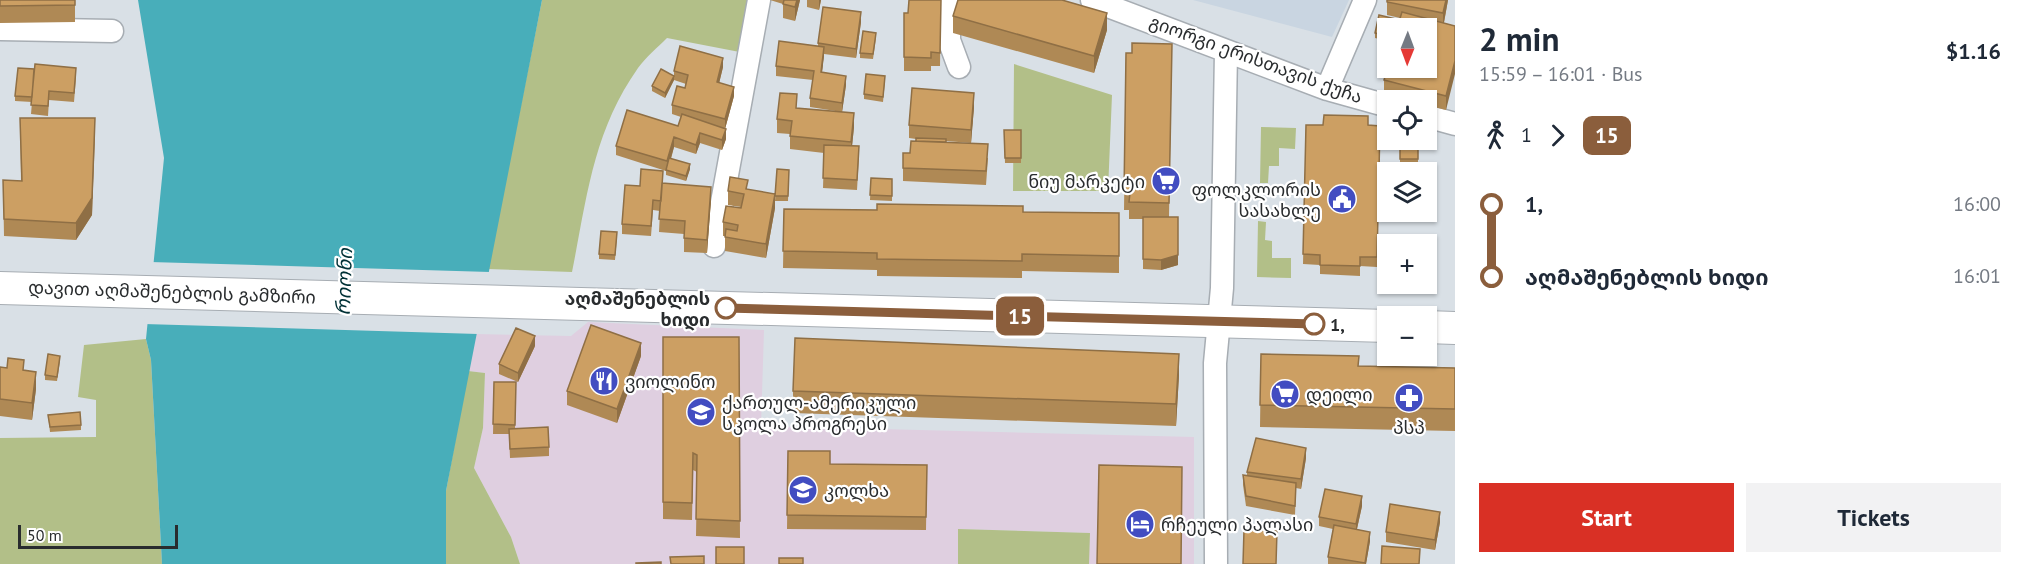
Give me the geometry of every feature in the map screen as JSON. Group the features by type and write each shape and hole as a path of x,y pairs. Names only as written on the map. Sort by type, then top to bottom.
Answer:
{"main road":[{"name":"დავით აღმაშენებლის გამზირი","path":"0,288 1377,326"},
{"path":"1437,327 1455,328"}],"street":[{"path":"714,246 759,0"},
{"path":"949,0 949,40 959,67"},
{"name":"გიორგი ერისთავის ქუჩა","path":"1092,0 1327,89 1377,103"},
{"path":"1327,89 1365,0"},
{"path":"0,29 112,31"},
{"path":"1216,564 1214,437 1218,322 1222,288 1226,51"},
{"path":"1437,119 1455,124"}],"shaded area":[{"path":"1193,0 1349,0 1332,37"},
{"path":"588,322 764,330 761,426 1194,437 1194,564 1089,564 1089,533 958,529 958,564 520,564 511,537 474,468 483,428 485,373 468,371 475,334 571,336"}],"green space":[{"path":"542,0 761,0 750,54 667,38 638,68 623,92 601,141 588,191 572,272 488,269"},
{"path":"1014,64 1112,95 1108,191 1013,191"},
{"path":"1261,127 1296,128 1295,149 1279,148 1279,166 1269,166 1268,183 1260,183"},
{"path":"1258,221 1266,222 1265,240 1272,241 1272,258 1291,258 1291,278 1257,277"},
{"path":"146,339 151,360 162,564 0,564 0,438 96,437 96,400 78,397 84,345"},
{"path":"468,371 485,373 483,428 474,468 511,537 520,564 446,564 446,491"},
{"path":"958,529 1090,533 1089,564 958,564"}],"water":[{"name":"რიონი","path":"138,0 542,0 446,491 446,564 162,564 151,360 146,339 164,158"}],"pier":[{"path":"150,262 490,272 478,334 144,324"}],"building":[{"path":"0,0 75,0 75,5 0,6"},
{"path":"784,0 797,0 795,7 783,4"},
{"path":"909,0 941,0 940,53 931,52 931,58 904,57 904,13 908,13"},
{"path":"958,0 1062,0 1107,13 1094,56 953,16"},
{"path":"1387,0 1446,0 1443,13 1387,2"},
{"path":"823,7 861,12 856,49 818,43"},
{"path":"1402,12 1425,18 1400,18"},
{"path":"1437,21 1455,26 1455,61 1446,96 1437,94 1437,90 1423,90 1384,80 1385,78 1437,78"},
{"path":"863,31 876,33 873,54 860,53"},
{"path":"779,41 824,47 821,72 846,76 842,103 810,98 814,71 776,66"},
{"path":"1132,43 1172,44 1169,203 1129,202 1130,193 1124,193 1126,53 1132,53"},
{"path":"680,46 723,58 717,82 734,87 725,119 672,105 677,86 685,88 688,75 674,71"},
{"path":"35,64 76,68 74,93 49,91 48,106 31,105"},
{"path":"18,68 34,69 32,97 15,96"},
{"path":"661,69 674,76 665,93 652,86"},
{"path":"866,74 885,76 883,97 864,94"},
{"path":"912,88 974,93 971,130 909,125"},
{"path":"780,93 797,94 796,108 854,113 851,142 790,136 792,121 777,119"},
{"path":"627,110 678,126 682,114 726,129 722,140 700,133 696,145 674,137 667,161 616,146"},
{"name":"ფოლკლორის სასახლე","path":"1324,115 1368,116 1368,125 1377,126 1377,150 1379,150 1379,162 1377,162 1377,257 1360,257 1360,266 1320,265 1320,255 1303,254 1306,125 1323,125"},
{"path":"20,118 95,118 92,198 76,223 4,219 3,180 22,181"},
{"path":"1004,130 1021,130 1021,158 1005,158"},
{"path":"916,138 946,139 946,142 916,141"},
{"path":"911,141 988,144 986,171 903,168 903,153 910,153"},
{"path":"824,145 859,146 857,180 823,178"},
{"path":"1400,150 1418,150 1418,159 1400,159"},
{"path":"669,158 690,164 686,176 666,170"},
{"path":"641,169 663,171 661,201 653,200 651,226 622,224 625,185 640,186"},
{"path":"777,169 789,170 788,196 775,196"},
{"path":"730,177 748,180 746,189 775,194 766,244 725,237 726,229 737,231 738,225 723,222 726,206 741,208 744,194 728,191"},
{"path":"871,178 892,179 892,196 870,195"},
{"path":"662,183 711,187 707,240 684,238 685,221 659,219"},
{"path":"877,204 1023,206 1023,212 1119,213 1119,256 1022,254 1022,261 877,259 877,253 783,251 784,209 877,210"},
{"path":"1143,217 1178,217 1178,255 1161,260 1143,259"},
{"path":"601,231 617,232 615,255 599,254"},
{"name":"ვიოლინო","path":"591,325 641,343 617,409 567,391"},
{"path":"516,328 535,336 518,373 499,364"},
{"name":"ქართულ-ამერიკული სკოლა პროგრესი","path":"663,337 739,337 740,521 696,519 697,455 693,453 692,503 663,502"},
{"path":"795,338 1179,354 1176,404 793,391"},
{"path":"48,354 60,356 57,377 45,375"},
{"path":"1261,354 1359,356 1358,366 1455,368 1455,409 1260,405"},
{"path":"8,358 24,360 23,370 36,372 32,403 0,399 0,367 7,368"},
{"path":"494,382 516,382 515,425 493,424"},
{"path":"80,412 81,425 50,427 48,415"},
{"path":"548,427 549,447 510,449 509,429"},
{"path":"1256,438 1306,448 1301,479 1247,472"},
{"path":"788,451 830,451 830,464 927,465 926,517 787,515"},
{"name":"რჩეული პალასი","path":"1099,465 1182,467 1181,564 1097,564"},
{"path":"1243,475 1296,483 1295,506 1246,496"},
{"path":"1325,489 1362,496 1356,524 1319,517"},
{"path":"1390,504 1440,512 1435,540 1386,532"},
{"path":"1334,525 1370,532 1365,563 1328,557"},
{"path":"1244,530 1277,531 1276,564 1243,564"},
{"path":"1382,546 1420,549 1419,564 1381,564"},
{"path":"716,547 744,547 744,564 716,564"},
{"path":"704,556 704,564 671,564 670,557"},
{"path":"779,558 803,558 803,564 779,564"},
{"path":"661,562 661,564 636,564 636,563"}],"bus line":[{"name":"15","path":"726,308 1314,324"}],"place":[{"name":"ნიუ მარკეტი","path":"1166,181"},
{"name":"ფოლკლორის სასახლე","path":"1342,199"},
{"name":"აღმაშენებლის ხიდი","path":"726,308"},
{"name":"1,","path":"1314,324"},
{"name":"ვიოლინო","path":"604,381"},
{"name":"დეილი","path":"1285,394"},
{"name":"პსპ","path":"1409,398"},
{"name":"ქართულ-ამერიკული სკოლა პროგრესი","path":"701,412"},
{"name":"კოლხა","path":"803,490"},
{"name":"რჩეული პალასი","path":"1140,524"}]}
